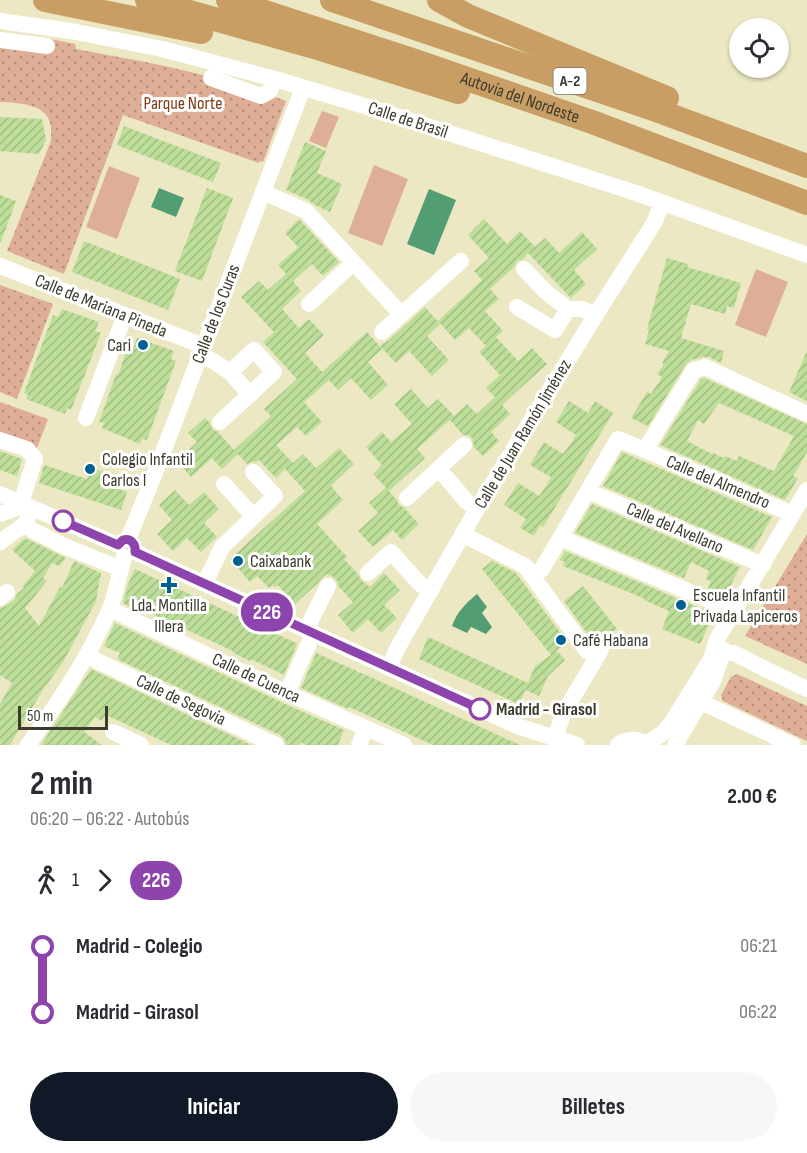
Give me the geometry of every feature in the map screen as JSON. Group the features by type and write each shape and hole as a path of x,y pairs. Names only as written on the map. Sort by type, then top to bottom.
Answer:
{"highway":[{"path":"45,0 166,24 409,78"},
{"path":"147,0 681,156"},
{"name":"Autovía del Nordeste","path":"228,0 426,65 592,123 807,203"},
{"name":"Autovía del Nordeste","path":"332,0 656,110 807,166"},
{"path":"439,0 468,16 668,99 807,151"}],"street":[{"name":"Calle de Brasil","path":"0,21 70,31 162,49 303,88 662,203 807,255"},
{"path":"0,40 46,46"},
{"path":"211,78 261,96 270,91 275,80"},
{"name":"Calle de los Curas","path":"28,745 87,654 110,609 131,532 303,88"},
{"path":"263,192 306,211 401,314"},
{"name":"Calle de Juan Ramón Jiménez","path":"389,667 462,534 654,223 662,203"},
{"path":"382,332 461,261"},
{"path":"309,304 353,263"},
{"name":"Calle de Mariana Pineda","path":"0,266 125,315 201,350 230,372 250,395"},
{"path":"524,269 546,292 568,309 583,309 595,316"},
{"path":"517,307 555,330 568,309"},
{"path":"86,418 125,315"},
{"path":"220,422 274,372 254,350 230,372"},
{"name":"Calle del Almendro","path":"645,450 694,370 705,367 807,414"},
{"name":"Calle del Almendro","path":"588,491 618,439 792,514"},
{"path":"0,440 27,449 35,459 26,505 25,524"},
{"path":"407,498 464,445"},
{"path":"439,469 466,501 477,509"},
{"path":"205,583 222,547 275,496 253,472"},
{"path":"224,484 253,516"},
{"path":"528,570 542,569 588,491"},
{"name":"Calle del Avellano","path":"588,491 763,565"},
{"path":"0,494 125,552 205,583 389,667 517,726 534,739 555,738 577,745"},
{"path":"713,681 726,625 792,514 806,495"},
{"path":"0,514 26,505"},
{"path":"25,524 64,546 125,552"},
{"path":"0,542 25,524"},
{"path":"462,534 528,570 594,651 563,714 555,738"},
{"path":"561,538 735,611"},
{"path":"368,573 391,552 420,584 430,591"},
{"path":"287,693 328,586"},
{"name":"Calle de Cuenca","path":"110,609 287,693 404,745"},
{"path":"618,745 629,740 637,740 646,744 664,732 717,656 734,653 807,689"},
{"name":"Calle de Segovia","path":"87,654 97,661 276,745"},
{"path":"675,745 713,681 726,667 737,663 761,668"},
{"path":"701,702 794,745"},
{"path":"358,745 366,728"},
{"path":"113,732 141,745"}],"green space":[{"name":"Parque Norte","path":"50,39 75,44 76,49 156,64 236,84 286,101 263,162 259,163 123,115 64,274 7,251 51,141 51,127 49,119 38,109 23,104 0,102 0,45"},
{"path":"322,111 339,117 326,148 309,141"},
{"path":"374,165 408,179 382,246 348,233"},
{"path":"109,166 140,178 117,239 86,227"},
{"path":"756,269 788,282 766,337 735,325"},
{"path":"0,285 53,304 17,399 0,392"},
{"path":"0,402 48,419 37,448 0,435"},
{"path":"807,534 807,664 745,636"},
{"path":"737,674 807,706 807,741 723,701 721,695 731,677"}],"shaded area":[{"path":"159,188 184,198 176,217 151,207"},
{"path":"429,189 456,200 434,255 407,244"},
{"path":"477,594 487,607 482,613 492,627 486,634 471,627 467,633 452,626 462,608"}],"building":[{"path":"0,117 42,119 46,140 39,154 0,151"},
{"path":"124,126 221,163 213,182 117,145"},
{"path":"305,142 326,151 317,173 342,184 330,212 286,190"},
{"path":"207,188 233,198 202,281 175,271"},
{"path":"0,195 16,201 1,242 0,242"},
{"path":"299,219 339,262 323,276 312,264 293,281 301,291 282,309 299,328 309,319 324,335 305,353 322,372 367,332 382,349 368,362 388,385 371,400 351,378 338,390 329,380 304,402 322,422 306,436 297,427 276,445 293,463 303,454 316,468 339,448 354,464 331,486 343,500 317,524 347,557 344,559 361,580 370,587 384,573 400,590 384,605 397,618 381,633 368,619 353,633 338,615 353,602 332,576 327,574 295,604 278,585 269,588 257,576 250,582 230,559 305,491 285,469 276,478 259,460 247,464 238,454 222,469 212,458 191,477 177,461 197,442 188,433 205,418 212,429 218,432 234,450 271,416 264,409 297,379 263,342 274,332 241,297 259,281 268,290 286,274 278,265 298,247 285,233"},
{"path":"484,219 507,244 520,231 535,247 545,238 559,253 582,232 597,249 574,270 586,284 571,298 528,253 490,289 499,299 485,311 503,331 496,337 518,361 532,348 547,364 502,405 510,414 491,432 499,441 483,456 474,447 472,438 463,435 450,420 453,417 417,449 425,458 389,491 373,474 382,465 366,447 382,432 391,442 412,424 394,404 411,389 428,408 438,399 454,416 467,404 477,414 495,397 486,388 500,375 479,352 486,346 469,328 455,340 438,321 482,280 474,271 489,258 468,235"},
{"path":"84,241 180,279 168,310 72,272"},
{"path":"667,258 688,264 687,267 741,283 734,308 727,306 725,314 691,304 681,338 724,351 721,363 709,357 703,357 686,364 648,426 631,418 647,392 651,394 662,377 657,374 669,351 645,344"},
{"path":"425,307 440,324 427,336 449,360 432,376 409,351 396,363 380,346"},
{"path":"62,309 99,322 95,331 101,333 71,410 67,408 65,414 26,399 28,395 24,393 53,315 58,317"},
{"path":"137,338 174,351 171,359 176,361 147,440 142,439 140,444 102,428 104,423 99,422 129,344 134,346"},
{"path":"807,351 807,401 789,392"},
{"path":"704,378 807,424 807,452 793,476 798,478 785,500 660,445 701,379","holes":["719,403 794,436 774,471 739,456 737,461 712,454 687,441 698,420 704,424"]},
{"path":"569,401 588,413 595,401 613,413 543,527 540,525 534,536 520,528 526,519 504,505 518,483 539,496 546,486 551,477 530,465 544,442 563,454 576,435 556,422"},
{"path":"0,451 22,459 17,476 0,470"},
{"path":"622,452 772,517 753,550 603,486"},
{"path":"44,465 87,479 91,468 111,474 107,485 127,492 121,510 39,483"},
{"path":"386,488 399,505 419,524 402,540 393,530 373,547 358,531 378,513 369,503"},
{"path":"175,490 189,505 204,492 219,509 204,523 217,537 201,552 187,538 173,551 157,534 172,520 159,505"},
{"path":"592,504 740,567 725,596 708,588 711,581 706,579 709,571 691,562 684,578 575,533"},
{"path":"25,538 66,558 59,566 52,563 43,578 47,581 25,608 39,626 60,587 62,588 74,561 101,573 96,601 63,662 42,691 10,745 0,745 0,704 12,683 0,675 0,608 14,600 35,571 12,550"},
{"path":"565,551 714,614 700,644 662,629 669,611 563,566 565,562 560,560"},
{"path":"492,561 516,573 567,642 555,652 557,651 565,660 548,676 539,696 525,690 519,704 419,659 428,637 528,683 535,666 551,655 482,569"},
{"path":"135,569 246,620 247,618 296,643 284,675 137,607 136,610 123,603"},
{"path":"583,586 617,629 603,640 594,643 564,601"},
{"path":"115,623 344,730 338,745 306,745 301,742 299,745 286,745 280,735 117,659 120,653 104,646"},
{"path":"316,653 520,745 433,745 301,688"},
{"path":"91,669 251,745 171,745 106,715 102,721 95,717 84,732 102,745 41,745"}],"bus line":[{"name":"226","path":"63,521 118,545 123,540 131,540 136,548 135,552 480,709"}],"place":[{"name":"Cari","path":"143,345"},
{"name":"Colegio Infantil Carlos I","path":"90,469"},
{"name":"Caixabank","path":"238,561"},
{"name":"Lda. Montilla Illera","path":"169,585"},
{"name":"Escuela Infantil Privada Lapiceros","path":"681,605"},
{"name":"Café Habana","path":"561,640"},
{"name":"Madrid - Girasol","path":"480,709"}]}
